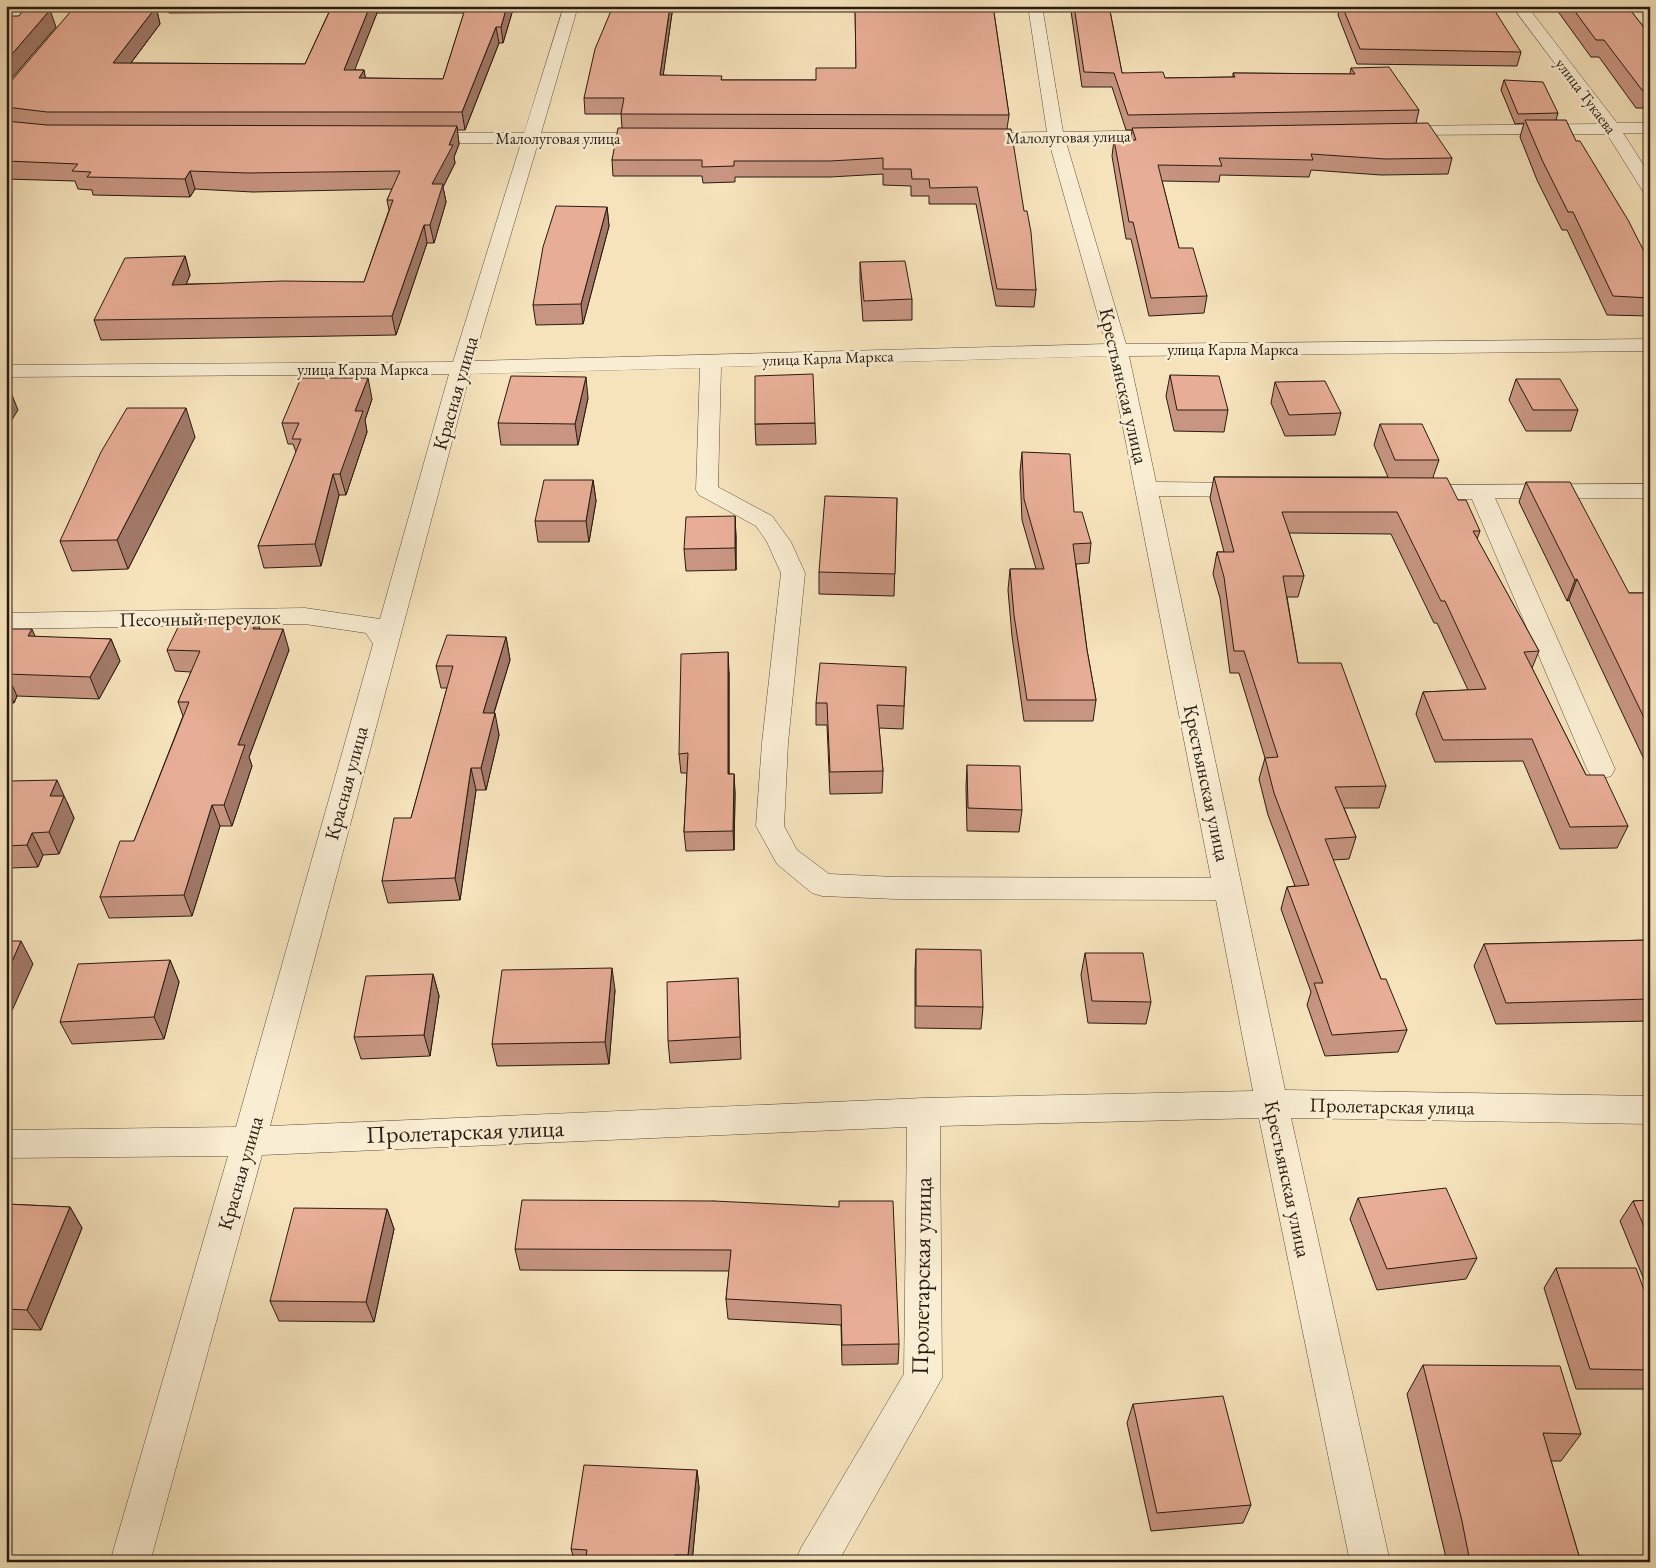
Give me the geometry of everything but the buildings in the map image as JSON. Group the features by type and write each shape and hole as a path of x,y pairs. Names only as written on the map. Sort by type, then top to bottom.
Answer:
{"street":[{"path":"6,20 29,6"},
{"path":"48,49 84,6"},
{"name":"Красная улица","path":"130,1562 249,1141 384,642 461,368 572,6"},
{"name":"Крестьянская улица","path":"1034,6 1056,138 1118,350 1272,1104 1370,1562"},
{"name":"улица Тукаева","path":"1519,6 1611,128 1650,189"},
{"path":"1383,132 1650,128"},
{"name":"Малолуговая улица","path":"957,138 1185,135"},
{"name":"Малолуговая улица","path":"402,138 670,138"},
{"name":"улица Карла Маркса","path":"6,371 461,368 1118,350 1650,345"},
{"path":"712,361 707,490 764,521 779,542 793,572 774,743 770,826 787,857 822,885 896,888 1228,889"},
{"path":"1147,490 1265,490"},
{"path":"1392,492 1650,491"},
{"path":"1481,492 1601,769"},
{"name":"Песочный переулок","path":"6,621 305,616 375,626 384,642"},
{"name":"Пролетарская улица","path":"6,1144 249,1141 924,1112 1272,1104 1650,1110"},
{"name":"Пролетарская улица","path":"815,1562 923,1378 924,1112"}]}
